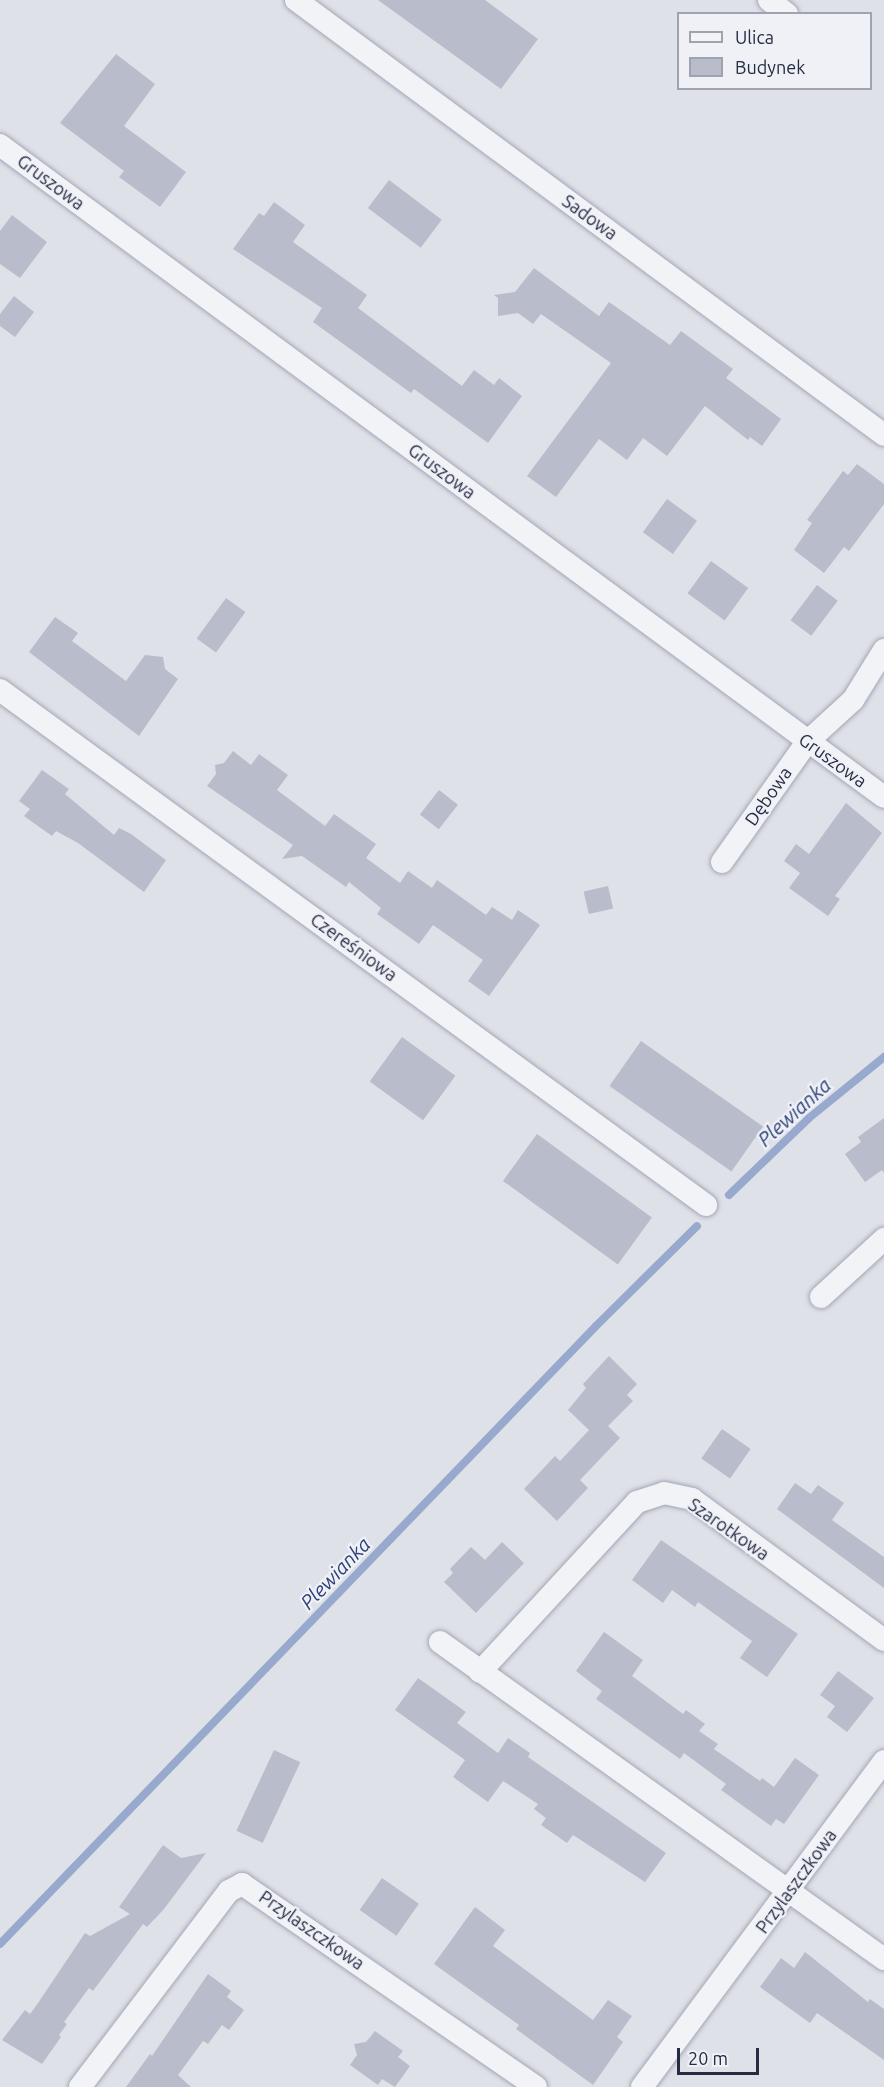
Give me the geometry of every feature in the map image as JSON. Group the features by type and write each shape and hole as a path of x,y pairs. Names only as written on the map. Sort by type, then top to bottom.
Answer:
{"street":[{"name":"Sadowa","path":"296,0 884,435"},
{"path":"769,0 785,12"},
{"name":"Gruszowa","path":"0,145 884,797"},
{"name":"Dębowa","path":"722,862 807,742 853,700 884,650"},
{"name":"Czereśniowa","path":"0,690 706,1205"},
{"path":"821,1298 884,1239"},
{"name":"Szarotkowa","path":"480,1672 637,1502 664,1493 692,1499 884,1640"},
{"path":"440,1642 884,1959"},
{"name":"Przylaszczkowa","path":"642,2087 884,1761"},
{"name":"Przylaszczkowa","path":"80,2087 229,1891 242,1884 536,2087"}],"building":[{"path":"378,0 485,0 538,39 501,89"},
{"path":"116,54 155,84 124,126 186,172 160,207 119,177 124,171 60,123"},
{"path":"389,180 442,220 421,248 368,208"},
{"path":"274,202 305,225 293,242 367,295 358,308 462,386 474,370 494,385 499,378 522,396 488,443 414,389 411,393 313,322 322,308 233,249 259,213 264,216"},
{"path":"12,215 47,242 20,278 0,264 0,231"},
{"path":"534,268 599,316 609,302 670,345 681,331 733,369 726,378 781,419 762,446 750,437 748,440 705,406 667,456 643,438 627,460 599,439 556,497 527,476 611,363 541,314 533,324 518,313 498,316 498,298 494,295 515,292"},
{"path":"14,296 34,312 15,337 0,326 0,314"},
{"path":"857,464 884,484 884,504 849,551 844,547 824,573 794,550 812,523 807,520 843,471 848,475"},
{"path":"667,499 697,521 673,554 643,532"},
{"path":"711,561 748,588 725,620 687,593"},
{"path":"817,585 838,601 811,636 791,620"},
{"path":"226,598 245,612 216,653 197,638"},
{"path":"55,617 78,633 72,641 126,681 145,655 163,657 165,669 178,679 139,736 29,652"},
{"path":"233,751 251,765 259,754 288,775 277,790 325,826 334,814 376,844 366,858 400,883 408,871 432,888 437,880 486,915 492,907 512,920 518,910 540,925 489,996 468,981 483,960 433,925 419,944 377,914 381,908 349,882 346,887 302,856 282,859 293,845 207,786 216,774 215,765 224,763"},
{"path":"42,770 69,789 65,794 114,835 119,828 166,860 144,892 78,843 56,831 52,836 24,816 30,809 19,801"},
{"path":"439,790 458,805 439,829 420,814"},
{"path":"846,803 882,833 835,896 840,899 828,916 789,888 800,873 784,861 796,844 809,854"},
{"path":"608,886 613,908 589,914 584,892"},
{"path":"402,1037 455,1076 423,1120 370,1081"},
{"path":"641,1041 763,1126 732,1172 609,1086"},
{"path":"884,1118 884,1173 882,1170 865,1182 845,1154 861,1142 858,1137"},
{"path":"537,1134 652,1217 618,1264 503,1181"},
{"path":"609,1356 637,1384 627,1395 633,1401 608,1426 620,1438 580,1480 588,1488 557,1521 524,1489 555,1456 560,1461 589,1430 568,1410 586,1388 583,1384"},
{"path":"722,1429 751,1449 730,1479 701,1458"},
{"path":"795,1483 811,1494 818,1485 844,1503 832,1520 884,1557 884,1588 777,1509"},
{"path":"661,1540 798,1634 767,1677 740,1658 752,1641 698,1602 695,1607 672,1590 663,1603 632,1580"},
{"path":"502,1542 524,1563 476,1613 444,1582 453,1573 450,1569 471,1547 485,1560"},
{"path":"604,1632 643,1660 632,1676 683,1714 686,1710 705,1724 699,1731 718,1744 714,1749 760,1781 762,1778 774,1787 795,1758 819,1775 784,1824 776,1819 771,1826 721,1790 726,1784 684,1753 680,1759 596,1699 602,1691 576,1671"},
{"path":"838,1671 874,1698 847,1732 827,1717 835,1706 820,1695"},
{"path":"418,1678 466,1712 457,1723 498,1753 508,1738 530,1753 528,1757 666,1853 645,1882 573,1835 567,1843 541,1825 546,1818 534,1809 538,1804 503,1781 488,1802 453,1777 465,1760 395,1710"},
{"path":"274,1750 300,1762 263,1843 236,1831"},
{"path":"163,1845 181,1858 206,1853 164,1909 147,1927 143,1924 93,1991 89,1988 64,2022 67,2024 59,2035 61,2037 42,2064 2,2040 25,2010 30,2014 85,1933 90,1936 130,1914 119,1907"},
{"path":"382,1878 419,1904 396,1936 360,1910"},
{"path":"475,1907 505,1930 493,1946 593,2020 608,2000 632,2016 617,2037 623,2042 593,2085 516,2029 519,2025 434,1964"},
{"path":"805,1952 868,2002 870,1999 884,2009 884,2060 817,2013 810,2023 760,1987 781,1958 794,1968"},
{"path":"208,1974 231,1991 227,1997 244,2010 229,2030 222,2025 208,2044 203,2041 178,2075 191,2087 126,2087 150,2054 152,2056"},
{"path":"375,2031 403,2051 398,2057 410,2066 395,2087 382,2079 378,2085 350,2065 357,2055 354,2044 366,2042"}],"waterway":[{"name":"Plewianka","path":"729,1195 809,1118 884,1057"},
{"name":"Plewianka","path":"0,1944 596,1326 697,1226"}]}
